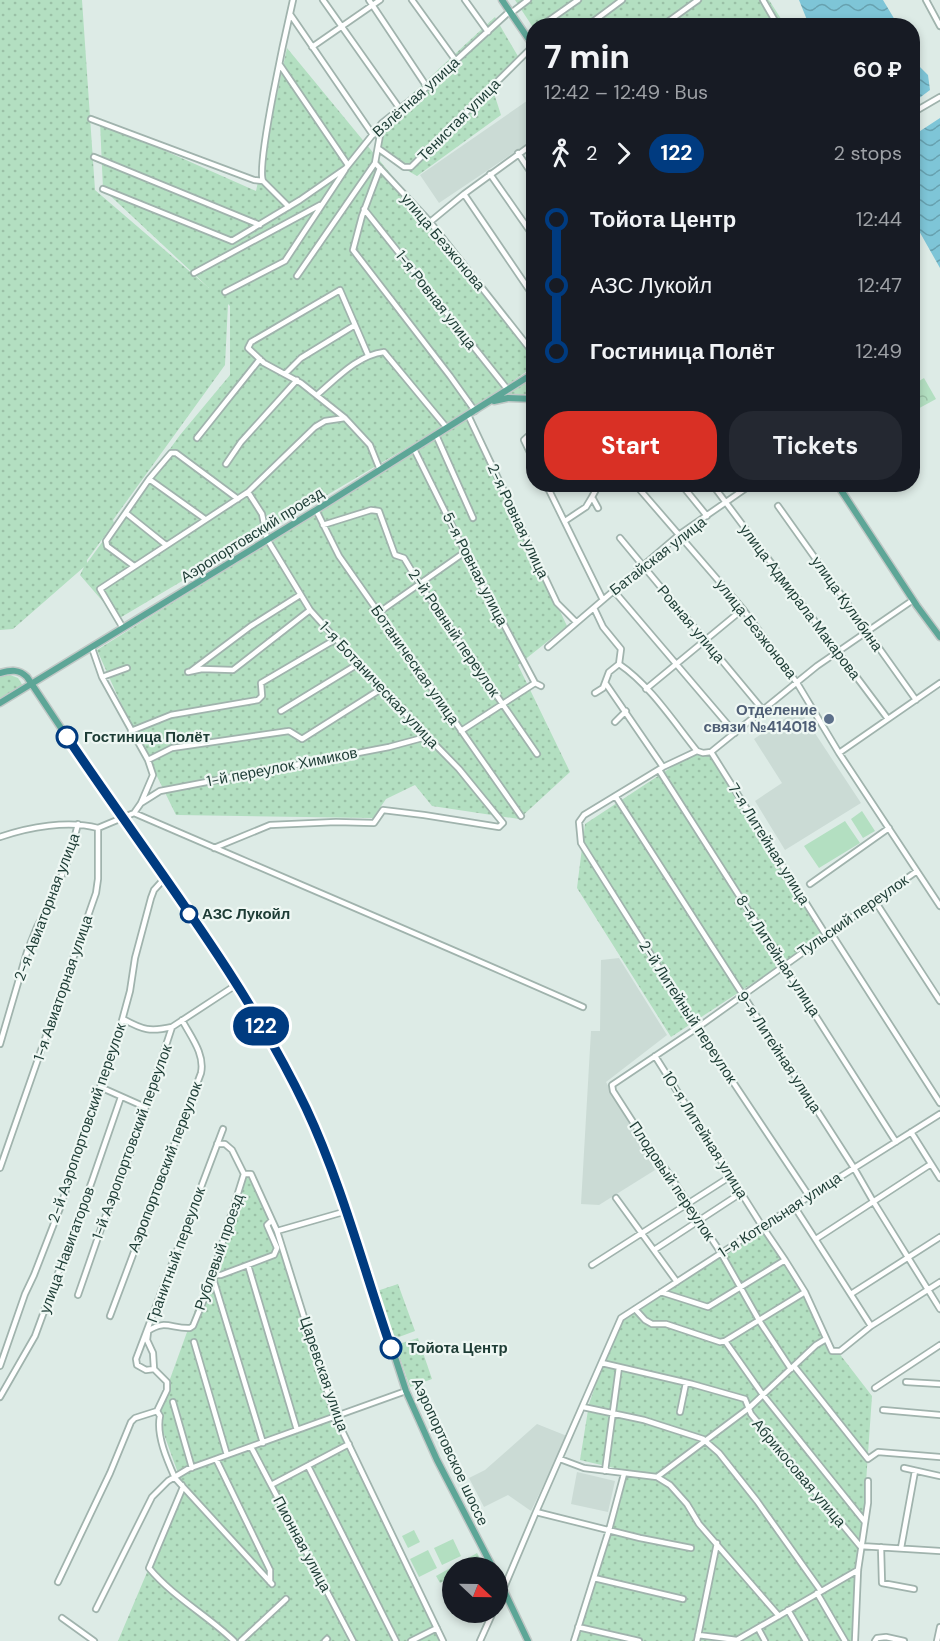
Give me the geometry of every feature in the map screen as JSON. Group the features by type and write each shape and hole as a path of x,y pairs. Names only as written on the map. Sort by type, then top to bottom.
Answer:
{"main road":[{"path":"502,0 526,34"},
{"name":"Аэропортовский проезд","path":"1,704 526,379"},
{"path":"484,405 508,398 526,399"},
{"path":"842,492 940,637"},
{"path":"0,673 14,670 21,672 32,684"},
{"name":"Аэропортовское шоссе","path":"32,684 236,985 278,1053 330,1164 406,1391 437,1460 487,1557"},
{"path":"508,1598 528,1641"}],"street":[{"path":"289,207 263,181 260,173 293,0"},
{"path":"323,0 400,109"},
{"path":"312,47 371,2 380,0"},
{"path":"412,0 456,61"},
{"path":"465,0 488,32"},
{"name":"Взлётная улица","path":"104,189 232,242 289,207 347,167 382,123 528,0"},
{"path":"552,18 578,0"},
{"path":"598,18 622,0"},
{"path":"673,18 698,0"},
{"path":"763,0 773,18"},
{"path":"926,0 940,26"},
{"path":"371,2 427,87"},
{"path":"290,14 373,135"},
{"name":"Тенистая улица","path":"379,149 404,167 411,167 526,54"},
{"path":"225,292 285,261 347,167 280,65"},
{"path":"920,109 940,98"},
{"path":"91,119 254,180 263,181"},
{"path":"297,276 375,163 382,123"},
{"path":"430,222 526,148"},
{"path":"518,153 526,165"},
{"path":"94,157 260,225"},
{"name":"улица Безжонова","path":"375,163 430,222 526,344"},
{"path":"380,168 364,209 353,250 475,411"},
{"path":"490,174 526,226"},
{"path":"464,194 526,285"},
{"path":"194,273 323,203"},
{"name":"1-я Ровная улица","path":"364,209 508,390"},
{"path":"368,355 340,290 249,345 249,351 297,380 345,418 370,445 380,470"},
{"path":"285,374 301,358 355,325"},
{"path":"317,395 368,355 385,352 447,428"},
{"path":"197,438 260,359"},
{"path":"226,464 241,442 297,380"},
{"name":"2-я Ровная улица","path":"468,415 557,603 576,622"},
{"path":"123,628 100,589 248,492 315,427 325,422 345,418"},
{"path":"436,435 473,518"},
{"name":"5-я Ровная улица","path":"414,448 465,552 535,683"},
{"path":"134,566 106,543 149,479 171,453 176,453 237,499"},
{"path":"149,479 204,519"},
{"name":"1-я Ботаническая улица","path":"214,848 270,825 374,823 383,810 498,827 503,823 459,769 381,689 310,610 267,539 262,514 248,492"},
{"path":"550,492 603,600"},
{"path":"565,521 586,507 595,492"},
{"name":"улица Безжонова","path":"641,492 743,609 797,683 839,753 940,906"},
{"path":"688,492 707,516"},
{"name":"улица Адмирала Макарова","path":"718,492 888,719"},
{"name":"Батайская улица","path":"548,647 680,534 742,492"},
{"path":"592,497 598,508"},
{"name":"улица Кулибина","path":"778,506 916,700"},
{"name":"Ботаническая улица","path":"315,510 339,556 521,816"},
{"name":"2-й Ровный переулок","path":"323,525 371,510 379,511 394,555 404,558 418,583 537,754"},
{"path":"126,513 166,546"},
{"name":"Ровная улица","path":"620,538 763,710"},
{"path":"378,613 465,552"},
{"path":"614,591 735,733"},
{"path":"300,596 251,626 188,672 202,669 234,670 310,610"},
{"path":"619,664 646,689 698,750 703,753 711,752 837,652 913,600"},
{"path":"594,608 605,630 621,649 619,664 607,675 603,688 595,693"},
{"path":"646,689 743,609"},
{"path":"131,731 171,715 258,700 262,696 261,683 336,639"},
{"path":"92,648 102,677 148,760 153,775 134,813 98,828"},
{"path":"281,711 358,664"},
{"path":"102,677 127,668"},
{"path":"461,731 535,683 541,686"},
{"path":"839,753 940,683"},
{"path":"606,684 626,711 661,768"},
{"path":"148,760 172,748 289,731 302,739 381,689"},
{"path":"615,722 626,711"},
{"name":"1-й переулок Химиков","path":"141,803 160,791 389,747 426,736"},
{"path":"616,797 661,768 698,750"},
{"name":"7-я Литейная улица","path":"711,752 940,1103"},
{"name":"8-я Литейная улица","path":"661,768 896,1142"},
{"name":"2-й Литейный переулок","path":"616,797 584,816 579,822 581,843 697,1028 809,1196"},
{"name":"9-я Литейная улица","path":"616,797 854,1168 940,1309"},
{"path":"134,813 584,1007"},
{"path":"0,837 42,828 78,824"},
{"name":"2-я Авиаторная улица","path":"0,1044 27,952 43,914 49,908 53,898 70,854 78,824 98,828"},
{"name":"1-я Авиаторная улица","path":"0,1168 96,892 98,828"},
{"path":"810,884 889,828"},
{"name":"Тульский переулок","path":"612,1085 697,1028 741,994 917,871"},
{"name":"2-й Аэропортовский переулок","path":"0,1366 25,1294 60,1208 114,1050 151,898 164,879"},
{"path":"875,901 940,1001"},
{"name":"1-й Аэропортовский переулок","path":"78,1295 104,1220 124,1173 172,1028 236,985"},
{"path":"123,1019 140,1029 155,1031 172,1028"},
{"name":"Аэропортовский переулок","path":"110,1316 203,1064 201,1055 182,1020"},
{"name":"10-я Литейная улица","path":"655,1056 785,1260 804,1292 826,1339"},
{"name":"Плодовый переулок","path":"612,1085 613,1091 720,1253 759,1320 792,1367 868,1459 878,1452 940,1458"},
{"path":"100,1087 146,1107"},
{"name":"улица Навигаторов","path":"0,1397 35,1336 121,1097"},
{"name":"1-я Котельная улица","path":"602,1363 621,1318 940,1114"},
{"name":"Гранитный переулок","path":"154,1370 146,1370 137,1365 136,1359 223,1129"},
{"path":"911,1132 940,1178"},
{"name":"Рублевый проезд","path":"148,1332 158,1326 169,1324 185,1329 193,1326 212,1275 244,1174 232,1150 225,1144 217,1144"},
{"path":"816,1239 931,1164"},
{"name":"Царевская улица","path":"244,1174 252,1174 277,1231 335,1416 443,1641"},
{"path":"592,1264 731,1176"},
{"path":"654,1250 741,1193"},
{"path":"616,1198 677,1282"},
{"path":"794,1206 871,1326"},
{"path":"277,1231 347,1210"},
{"path":"263,1443 212,1275 221,1275 274,1255 277,1248 267,1225 272,1220"},
{"path":"851,1294 940,1237"},
{"path":"661,1292 708,1307 785,1260"},
{"path":"248,1265 297,1430"},
{"path":"657,1477 749,1408 816,1345 826,1339 832,1351 840,1351 871,1326 940,1282"},
{"path":"635,1309 652,1324 666,1324 720,1342 804,1292"},
{"path":"58,1582 110,1473 131,1422 135,1418 157,1411 167,1390 167,1382 154,1370 153,1353 147,1340 148,1332"},
{"path":"725,1341 764,1395 865,1522"},
{"path":"194,1342 227,1455"},
{"path":"874,1388 940,1345"},
{"path":"508,1579 602,1363"},
{"name":"Абрикосовая улица","path":"602,1363 744,1399 751,1414 860,1546"},
{"path":"605,1471 619,1367"},
{"path":"906,1382 940,1384"},
{"path":"680,1412 686,1383"},
{"path":"96,1609 152,1497 162,1486 192,1468 406,1391"},
{"path":"173,1402 192,1468"},
{"path":"583,1407 687,1434 706,1442 720,1454 757,1501 819,1592 845,1641"},
{"path":"883,1410 940,1414"},
{"path":"157,1411 160,1416 158,1423 166,1458 175,1478 271,1583 270,1570 216,1459"},
{"path":"271,1485 349,1444"},
{"name":"Пионная улица","path":"251,1447 353,1641"},
{"path":"560,1459 584,1468 657,1477 670,1485 687,1504 699,1524 779,1616"},
{"path":"308,1466 396,1641"},
{"path":"904,1468 940,1476"},
{"path":"901,1548 915,1471"},
{"path":"573,1641 609,1530 624,1474"},
{"path":"855,1641 858,1570 868,1503 868,1481"},
{"path":"182,1485 149,1568 160,1582 219,1626 234,1641"},
{"path":"536,1512 691,1548"},
{"path":"697,1641 717,1543"},
{"path":"860,1546 940,1551"},
{"path":"881,1547 882,1583 914,1590"},
{"path":"699,1635 736,1640 858,1570"},
{"path":"594,1578 683,1599"},
{"path":"241,1641 286,1599"},
{"path":"788,1610 806,1641"},
{"path":"62,1618 94,1641"},
{"path":"480,1641 488,1623"},
{"path":"578,1627 639,1641"},
{"path":"937,1641 940,1627"},
{"path":"411,1641 437,1628"},
{"path":"758,1628 765,1641"},
{"path":"875,1641 885,1636 904,1641"}],"shaded area":[{"path":"526,102 526,144 439,203 420,175"},
{"path":"799,709 861,803 785,850 755,801 782,783 754,739"},
{"path":"619,958 667,1035 606,1082 655,1170 599,1205 581,1204 591,1031 600,1031 601,960"},
{"path":"537,1424 567,1436 531,1511 508,1495 484,1507 469,1478 485,1470"},
{"path":"577,1472 615,1481 608,1512 571,1504"}],"green space":[{"path":"0,0 82,0 95,190 209,288 103,189 100,122 256,191 287,48 526,338 526,372 484,402 118,619 80,575 84,567 13,629 0,630","holes":["228,304 230,306 230,375 180,435 87,563 114,523 113,520 225,365"]},
{"path":"515,0 769,0 781,18 527,18"},
{"path":"495,17 519,58 491,84 501,115 417,176 375,152 375,128"},
{"path":"924,378 936,399 920,408 920,380"},
{"path":"525,383 526,396 503,396"},
{"path":"468,417 567,626 518,665 570,772 519,819 432,806 415,785 386,799 373,818 176,815 97,650"},
{"path":"10,675 18,678 23,686 0,700 0,677"},
{"path":"693,753 712,755 767,848 826,935 671,1037 577,888 585,824"},
{"path":"862,811 875,831 863,838 851,819"},
{"path":"845,821 860,843 819,868 804,846"},
{"path":"246,1169 274,1231 337,1424 441,1641 118,1641 183,1487 157,1415"},
{"path":"764,1227 835,1348 872,1396 855,1641 573,1641 623,1470 580,1460 589,1404 602,1366 624,1320"},
{"path":"398,1284 415,1331 399,1337 393,1335 377,1291"},
{"path":"418,1338 432,1379 410,1387 397,1350 402,1343"},
{"path":"414,1530 420,1542 408,1548 402,1536"},
{"path":"453,1539 461,1556 442,1557 442,1565 434,1548"},
{"path":"428,1550 437,1568 419,1577 410,1559"},
{"path":"442,1573 442,1582 440,1583 436,1576"}],"water":[{"path":"799,0 883,0 894,18 806,18"},
{"path":"920,67 928,75 930,90 920,98"},
{"path":"940,118 940,268 920,233 920,131"}],"bus line":[{"name":"122","path":"67,737 185,908 278,1053 336,1177 391,1348"}],"place":[{"name":"Отделение связи №414018","path":"829,719"},
{"name":"Гостиница Полёт","path":"67,737"},
{"name":"АЗС Лукойл","path":"189,914"},
{"name":"Тойота Центр","path":"391,1348"}]}
